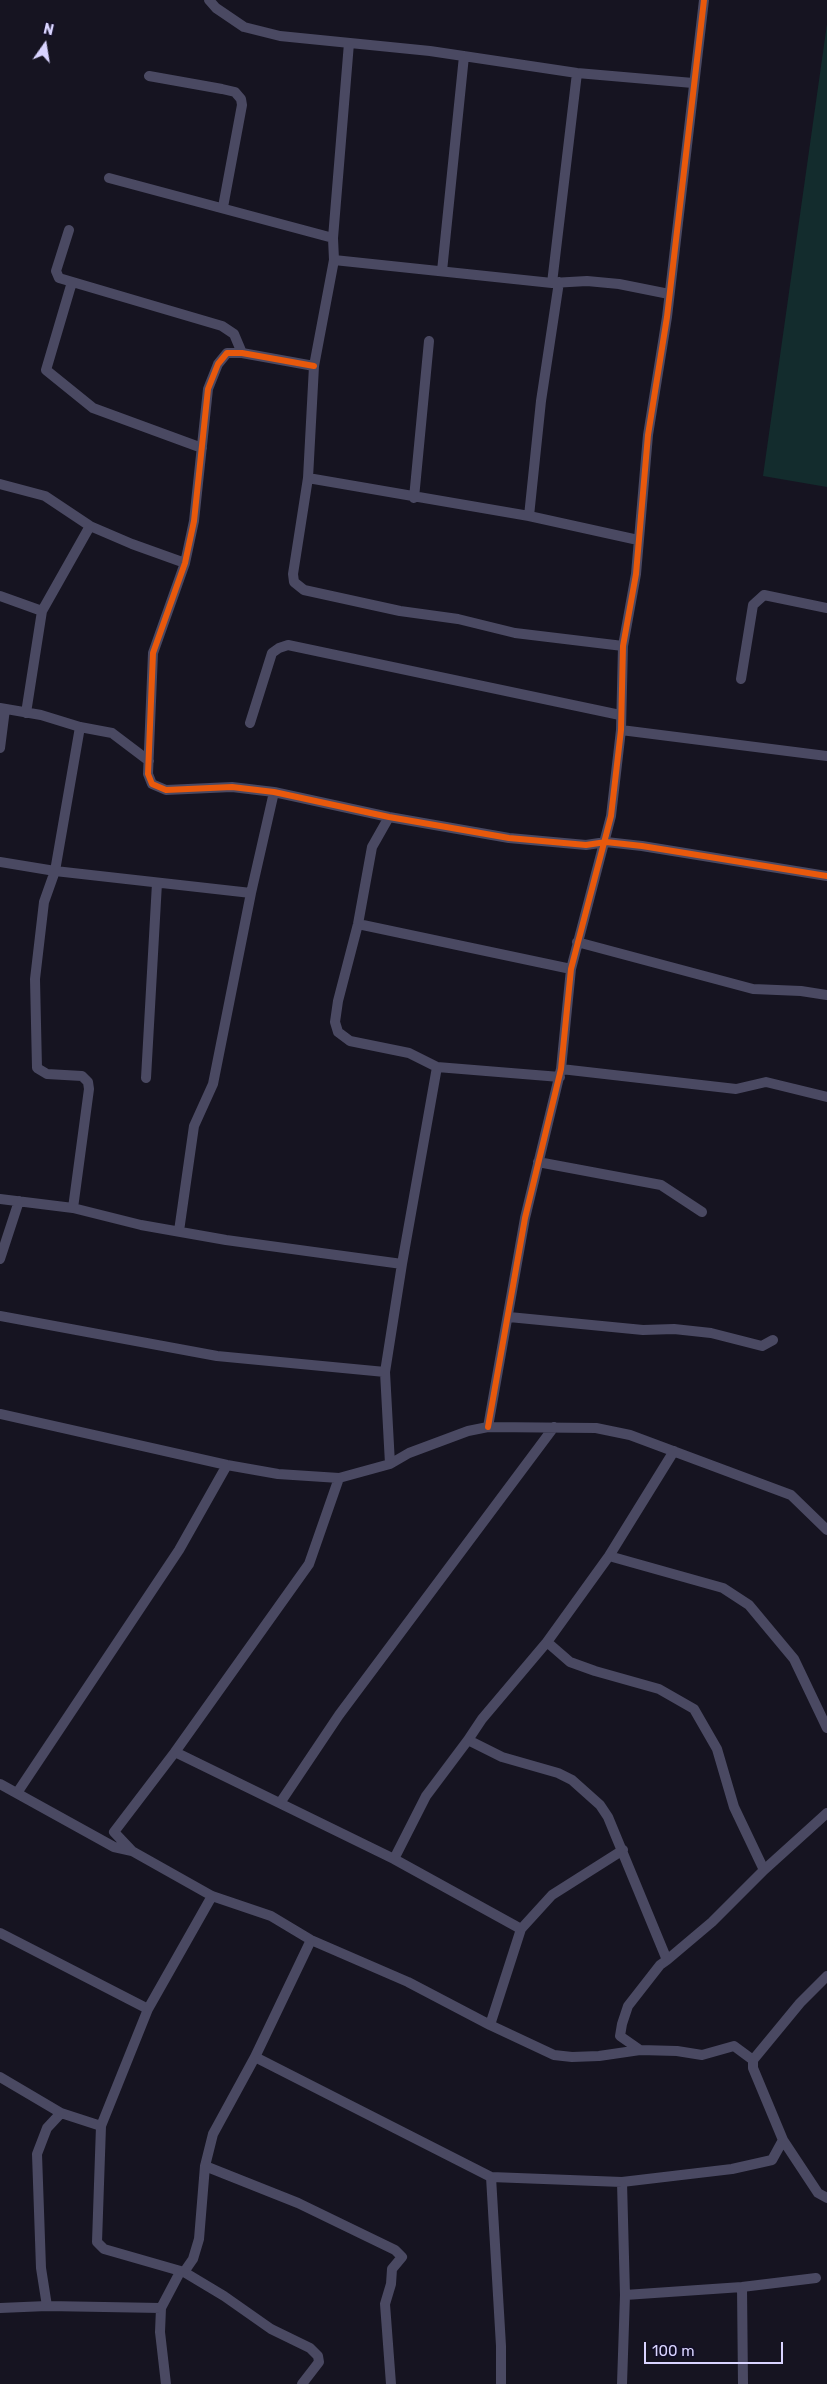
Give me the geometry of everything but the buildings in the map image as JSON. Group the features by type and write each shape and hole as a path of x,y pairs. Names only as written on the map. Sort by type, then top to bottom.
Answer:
{"street":[{"path":"209,0 216,8 244,27 280,36 464,56 577,73 693,83"},
{"path":"488,1427 498,1362 509,1317 516,1268 538,1162 560,1073 571,969 606,842 611,816 621,730 623,646 636,574 648,435 669,294 704,0"},
{"path":"349,43 333,238 334,260 314,366 308,478 292,574 294,582 304,590 400,610 458,619 515,633 623,646"},
{"path":"442,271 464,56"},
{"path":"529,516 577,73"},
{"path":"149,76 235,92 242,99 223,207"},
{"path":"109,178 333,238"},
{"path":"69,230 56,271 59,278 222,326 234,334 242,353"},
{"path":"334,260 555,282 587,281 618,284 669,294"},
{"path":"72,282 46,370 93,408 202,448"},
{"path":"414,498 428,341"},
{"path":"314,366 242,353 227,353 218,364 208,390 194,521 185,562 154,653 148,761 148,774 152,784 166,790 232,787 274,792 389,817 509,838 586,845 606,842 827,876"},
{"path":"308,478 414,498 529,516 638,540"},
{"path":"0,484 45,496 90,526 132,544 185,562"},
{"path":"26,713 42,611 90,526"},
{"path":"741,679 753,605 764,595 827,608"},
{"path":"0,596 42,611"},
{"path":"250,724 272,653 288,645 620,715"},
{"path":"0,748 2,709 80,727 112,732 148,761"},
{"path":"73,1208 89,1089 88,1082 82,1076 47,1074 37,1068 34,979 44,902 55,872 80,727"},
{"path":"621,730 827,756"},
{"path":"179,1231 194,1126 213,1084 251,894 274,792"},
{"path":"389,817 372,847 358,924 338,1001 335,1022 338,1032 350,1041 409,1053 437,1067 560,1073 736,1089 766,1082 827,1097"},
{"path":"0,862 55,872 251,894"},
{"path":"146,1078 157,883"},
{"path":"358,924 571,969"},
{"path":"577,942 753,989 801,991 827,995"},
{"path":"390,1464 385,1372 437,1067"},
{"path":"538,1162 661,1185 702,1212"},
{"path":"0,1199 73,1208 141,1225 402,1264"},
{"path":"0,1259 18,1201"},
{"path":"0,1316 216,1356 385,1372"},
{"path":"509,1317 643,1330 674,1329 712,1333 762,1346 773,1340"},
{"path":"0,1414 227,1465 278,1474 339,1478 390,1464 409,1453 468,1431 488,1427 596,1428 621,1433 674,1451 791,1495 827,1530"},
{"path":"280,1804 339,1715 554,1427"},
{"path":"394,1859 426,1796 482,1719 547,1642 608,1556 674,1451"},
{"path":"17,1793 179,1550 227,1465"},
{"path":"132,1851 114,1832 175,1752 309,1564 339,1478"},
{"path":"608,1556 723,1588 749,1605 794,1659 827,1728"},
{"path":"547,1642 570,1662 659,1689 694,1709 717,1749 734,1807 764,1870"},
{"path":"468,1740 502,1757 558,1773 572,1780 600,1805 608,1817 623,1850 667,1960"},
{"path":"175,1752 394,1859 521,1929"},
{"path":"0,1784 114,1847 132,1851 212,1896 270,1916 311,1940 408,1982 490,2025 554,2055 572,2057 599,2056 640,2050 677,2051 702,2056 734,2046 753,2060"},
{"path":"640,2050 620,2036 622,2024 628,2006 660,1964 712,1922 764,1870 827,1813"},
{"path":"490,2025 521,1929 552,1895 623,1850"},
{"path":"212,1896 148,2009 101,2126 96,2242 104,2249 182,2272 224,2296 271,2329 310,2348 318,2356 319,2362 302,2384"},
{"path":"0,1933 148,2009"},
{"path":"166,2384 160,2332 161,2308 182,2272 193,2259 199,2239 205,2166 212,2134 255,2057 311,1940"},
{"path":"827,1976 800,2003 753,2060 753,2068 782,2140 818,2193 827,2198"},
{"path":"255,2057 491,2177 622,2182 762,2164 772,2160 782,2140"},
{"path":"0,2077 60,2113 101,2126"},
{"path":"46,2306 41,2268 37,2154 47,2128 60,2113"},
{"path":"205,2166 298,2203 395,2250 402,2257 392,2269 392,2284 385,2304 391,2384"},
{"path":"491,2177 501,2346 501,2384"},
{"path":"622,2182 625,2295 622,2384"},
{"path":"625,2295 742,2287 816,2278"},
{"path":"742,2287 743,2384"},
{"path":"0,2308 46,2306 161,2308"}],"green space":[{"path":"827,24 827,487 763,476"}],"cycle path":[{"path":"488,1427 525,1218 561,1069 571,969 611,816 621,730 623,646 636,574 648,435 667,317 704,0"},
{"path":"314,366 242,353 227,353 218,364 208,389 194,521 185,563 153,653 148,774 152,784 166,790 232,787 274,792 389,817 509,838 586,845 606,842 642,846 827,876"}]}
